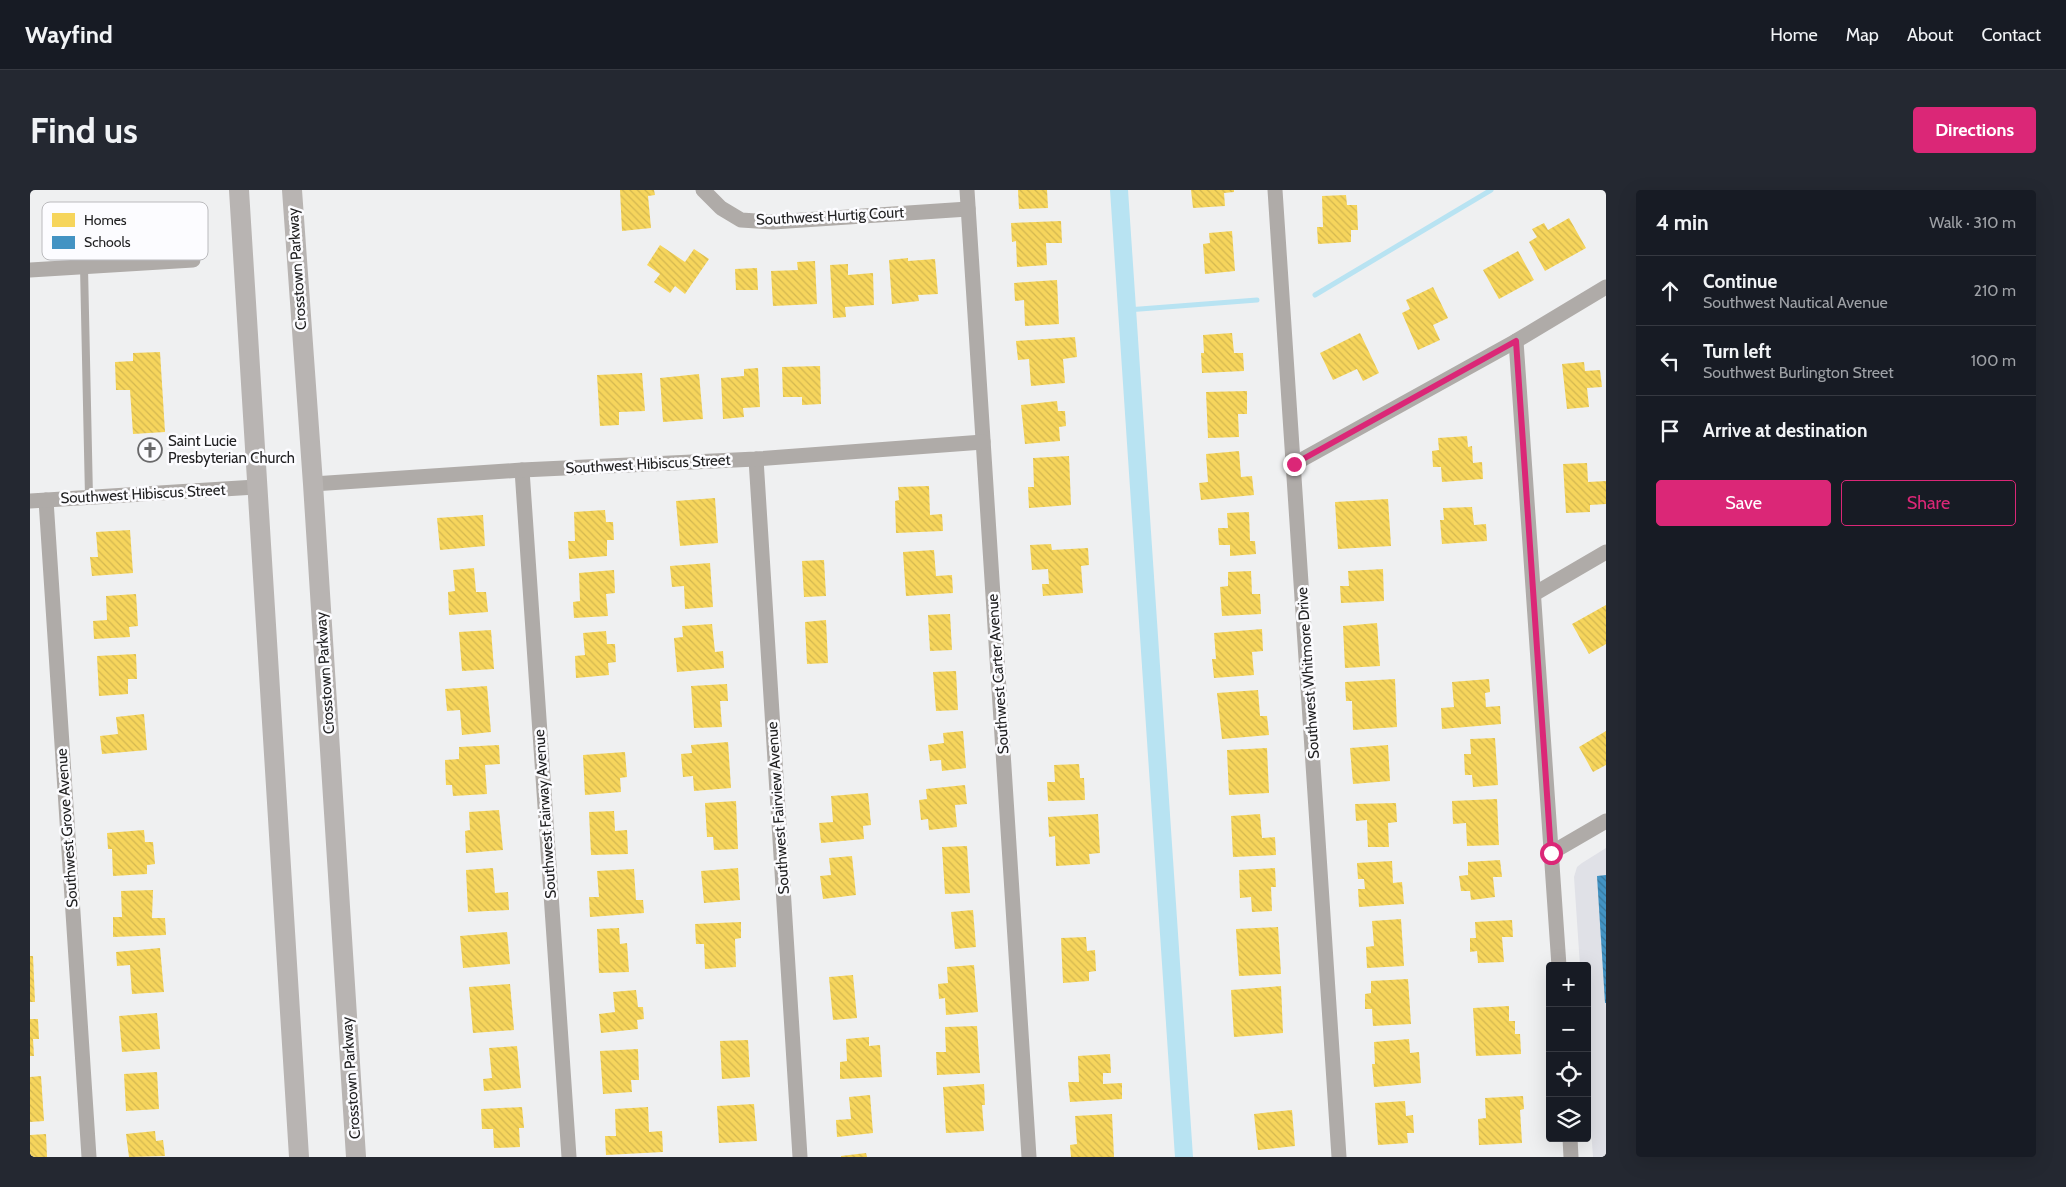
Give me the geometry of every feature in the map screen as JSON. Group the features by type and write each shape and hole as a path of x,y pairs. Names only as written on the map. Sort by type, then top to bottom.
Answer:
{"main road":[{"path":"239,190 299,1157"},
{"name":"Crosstown Parkway","path":"292,190 313,484 356,1157"}],"street":[{"name":"Southwest Hurtig Court","path":"703,190 721,208 741,220 773,222 968,209"},
{"name":"Southwest Carter Avenue","path":"967,190 1029,1157"},
{"name":"Southwest Whitmore Drive","path":"1275,190 1339,1157"},
{"path":"30,270 193,260"},
{"path":"1294,464 1516,341 1606,287"},
{"path":"1516,341 1559,962"},
{"name":"Southwest Hibiscus Street","path":"313,484 522,470 756,459 983,442"},
{"name":"Southwest Fairview Avenue","path":"756,459 800,1157"},
{"name":"Southwest Fairway Avenue","path":"522,470 569,1157"},
{"name":"Southwest Hibiscus Street","path":"30,501 256,487"},
{"name":"Southwest Grove Avenue","path":"46,500 89,1157"},
{"path":"1534,594 1606,552"},
{"path":"1551,853 1606,821"},
{"path":"1570,1142 1571,1157"}],"lane":[{"path":"84,267 89,497"}],"shaded area":[{"path":"1606,848 1606,1157 1593,1157 1591,1129 1591,962 1580,962 1574,877 1577,867"}],"building: Homes":[{"path":"620,190 654,190 655,195 648,196 651,228 622,231"},
{"path":"1018,190 1047,190 1048,208 1019,209"},
{"path":"1191,190 1234,190 1234,192 1224,193 1225,206 1193,208"},
{"path":"1346,195 1347,205 1357,205 1358,230 1351,230 1351,242 1318,244 1317,227 1323,227 1322,196"},
{"path":"1569,218 1586,248 1545,271 1529,242 1537,237 1532,229 1544,223 1548,230"},
{"path":"1061,221 1062,243 1046,243 1047,265 1017,267 1016,241 1012,242 1011,223"},
{"path":"1232,231 1235,271 1205,274 1203,244 1210,243 1209,233"},
{"path":"660,245 685,262 694,249 709,259 685,294 675,286 670,293 654,282 660,274 647,265"},
{"path":"1518,251 1534,280 1499,299 1483,270"},
{"path":"908,258 908,261 935,259 938,294 918,295 919,301 892,304 889,260"},
{"path":"815,261 817,304 773,306 771,271 798,270 797,262"},
{"path":"848,264 848,275 873,273 874,305 845,307 846,317 833,318 830,265"},
{"path":"757,268 758,290 736,290 735,269"},
{"path":"1057,280 1059,324 1025,326 1024,300 1015,301 1014,283"},
{"path":"1433,287 1448,318 1433,325 1440,340 1418,350 1402,313 1410,309 1406,300"},
{"path":"1232,333 1234,353 1243,353 1244,371 1202,373 1201,353 1204,353 1203,335"},
{"path":"1360,333 1379,373 1363,381 1357,369 1333,380 1320,353"},
{"path":"1075,337 1077,357 1063,359 1065,383 1031,386 1029,359 1018,360 1016,341"},
{"path":"160,352 165,432 133,434 130,390 116,390 115,362 133,361 133,353"},
{"path":"1584,362 1585,371 1600,370 1602,387 1587,388 1589,407 1567,409 1562,364"},
{"path":"820,366 821,404 802,405 802,397 783,397 782,367"},
{"path":"758,368 760,407 743,408 744,417 723,419 721,378 744,376 744,369"},
{"path":"642,373 645,411 619,412 619,425 600,426 597,375"},
{"path":"699,374 703,419 663,422 660,378"},
{"path":"1247,391 1247,414 1238,414 1239,437 1208,438 1206,392"},
{"path":"1057,401 1058,411 1065,411 1066,426 1059,427 1060,441 1025,444 1021,405"},
{"path":"1467,436 1468,447 1472,446 1473,463 1482,462 1483,479 1442,482 1441,467 1433,467 1432,451 1439,450 1438,438"},
{"path":"1239,451 1241,477 1252,476 1254,495 1201,500 1199,483 1208,482 1206,454"},
{"path":"1069,456 1071,505 1029,508 1028,487 1034,487 1033,458"},
{"path":"1587,463 1588,482 1606,481 1606,504 1590,505 1590,512 1566,513 1563,464"},
{"path":"929,486 930,515 942,514 943,531 896,533 895,501 899,500 898,487"},
{"path":"715,498 718,543 680,546 676,501"},
{"path":"1388,499 1391,546 1338,549 1335,502"},
{"path":"1472,507 1474,525 1486,524 1487,541 1442,544 1440,520 1444,520 1443,508"},
{"path":"605,510 606,522 613,522 614,540 607,540 607,556 569,559 568,541 575,541 574,512"},
{"path":"1249,512 1250,541 1255,541 1256,554 1230,556 1230,545 1219,545 1218,528 1228,528 1227,513"},
{"path":"483,515 485,546 440,550 437,518"},
{"path":"130,530 133,573 92,576 90,557 98,557 96,532"},
{"path":"1051,544 1052,550 1088,548 1089,565 1081,566 1083,593 1043,596 1042,584 1049,584 1048,569 1032,570 1030,545"},
{"path":"934,550 936,576 952,575 953,593 906,596 903,552"},
{"path":"824,560 826,596 804,597 802,561"},
{"path":"710,563 713,607 685,609 684,586 672,587 670,566"},
{"path":"474,568 476,592 486,592 488,612 449,615 448,592 455,591 453,570"},
{"path":"1383,569 1384,601 1341,603 1340,586 1349,586 1348,571"},
{"path":"614,570 615,593 606,594 608,616 574,618 573,602 580,601 579,573"},
{"path":"1251,571 1252,594 1260,594 1261,614 1222,616 1220,587 1228,586 1228,572"},
{"path":"136,594 138,626 129,627 130,637 94,639 93,621 107,620 106,596"},
{"path":"1606,605 1606,644 1589,654 1572,624"},
{"path":"950,614 952,650 930,651 928,615"},
{"path":"826,620 828,663 807,664 805,622"},
{"path":"1377,623 1380,666 1345,668 1343,626"},
{"path":"712,624 715,652 723,651 724,668 677,672 674,638 683,637 682,626"},
{"path":"1262,629 1263,651 1252,652 1254,675 1214,678 1212,659 1216,659 1214,633"},
{"path":"491,630 494,669 462,671 459,632"},
{"path":"606,631 607,644 615,644 616,662 608,663 609,675 576,678 575,656 585,655 583,633"},
{"path":"136,654 137,679 128,679 128,694 99,696 97,656"},
{"path":"956,671 958,710 936,711 933,672"},
{"path":"1395,679 1397,727 1353,730 1352,701 1346,701 1345,682"},
{"path":"1489,679 1490,692 1485,693 1486,707 1500,706 1501,724 1442,729 1441,708 1454,707 1452,682"},
{"path":"727,684 728,701 720,701 722,727 694,728 691,686"},
{"path":"487,686 491,732 462,735 460,710 447,711 445,689"},
{"path":"1258,690 1260,716 1267,716 1269,735 1222,739 1217,693"},
{"path":"144,714 147,750 102,754 100,736 118,734 116,717"},
{"path":"963,731 966,768 942,771 941,760 930,761 928,745 944,743 943,733"},
{"path":"1606,731 1606,765 1593,772 1579,747"},
{"path":"1495,738 1498,785 1473,787 1472,775 1465,775 1464,754 1471,754 1470,739"},
{"path":"728,742 731,788 694,791 693,776 683,777 681,754 692,753 691,745"},
{"path":"499,745 500,764 485,765 487,794 453,796 452,785 446,785 445,760 459,759 459,747"},
{"path":"1388,745 1390,781 1353,784 1350,748"},
{"path":"1267,748 1269,793 1229,795 1227,750"},
{"path":"625,752 627,777 620,778 621,792 585,795 583,755"},
{"path":"1079,764 1080,778 1084,778 1085,800 1048,801 1047,782 1055,782 1054,765"},
{"path":"965,785 967,804 955,805 957,827 929,830 928,819 921,820 919,800 927,799 926,789"},
{"path":"868,793 871,825 863,826 864,839 821,843 819,823 833,822 831,796"},
{"path":"1497,799 1499,845 1467,846 1466,823 1453,824 1452,801"},
{"path":"736,801 738,849 714,850 713,837 707,837 705,803"},
{"path":"1396,803 1397,822 1388,823 1389,847 1368,847 1367,820 1356,821 1355,804"},
{"path":"499,810 503,850 466,853 465,831 470,830 469,812"},
{"path":"614,811 615,831 627,830 628,854 591,855 589,812"},
{"path":"1098,814 1100,853 1089,854 1090,864 1056,866 1055,836 1049,837 1048,817"},
{"path":"1260,814 1262,838 1275,837 1276,855 1233,857 1231,816"},
{"path":"144,830 145,842 153,842 155,864 147,865 147,874 113,876 112,849 108,849 107,833"},
{"path":"967,846 970,893 945,894 942,847"},
{"path":"852,856 856,895 823,899 820,876 831,875 829,858"},
{"path":"1500,860 1502,877 1493,877 1495,897 1471,900 1470,891 1461,891 1459,876 1468,875 1468,862"},
{"path":"1392,861 1393,883 1402,882 1404,904 1359,907 1358,889 1365,889 1364,879 1358,879 1357,863"},
{"path":"493,868 495,893 508,892 509,910 468,912 466,870"},
{"path":"738,868 740,900 704,903 701,871"},
{"path":"1275,868 1276,887 1271,887 1272,911 1252,912 1251,897 1240,898 1239,870"},
{"path":"634,869 636,900 643,900 644,913 590,917 589,897 599,897 597,871"},
{"path":"153,890 152,918 165,918 166,935 113,937 113,917 122,917 121,891"},
{"path":"973,910 976,947 955,949 951,912"},
{"path":"1401,919 1404,966 1367,968 1366,947 1374,946 1372,921"},
{"path":"1512,920 1513,937 1502,937 1504,962 1478,963 1477,951 1470,952 1470,938 1476,938 1475,922"},
{"path":"741,922 741,938 735,939 736,967 705,969 704,944 696,944 695,924"},
{"path":"1278,927 1281,974 1239,976 1236,929"},
{"path":"619,928 620,944 627,943 629,972 599,973 597,929"},
{"path":"507,932 510,964 463,968 460,936"},
{"path":"1086,937 1087,951 1095,950 1096,971 1089,972 1089,981 1063,983 1061,938"},
{"path":"160,948 164,992 132,994 130,965 117,966 116,952"},
{"path":"30,956 33,956 35,1002 30,1002"},
{"path":"974,965 978,1012 946,1015 945,998 939,999 938,984 948,983 947,967"},
{"path":"853,975 857,1018 833,1020 829,977"},
{"path":"1408,979 1411,1024 1373,1026 1372,1009 1365,1009 1365,994 1371,993 1371,981"},
{"path":"510,984 514,1030 473,1033 469,987"},
{"path":"1281,986 1283,1033 1234,1037 1231,990"},
{"path":"636,990 638,1007 643,1007 644,1019 637,1020 638,1029 601,1033 599,1014 615,1012 613,992"},
{"path":"1509,1006 1509,1021 1515,1021 1515,1034 1520,1034 1521,1054 1476,1056 1473,1008"},
{"path":"157,1013 160,1049 122,1052 119,1016"},
{"path":"30,1019 38,1019 39,1039 33,1039 34,1056 30,1056"},
{"path":"977,1026 980,1073 937,1075 936,1052 946,1052 945,1027"},
{"path":"869,1037 869,1046 880,1045 882,1077 840,1079 840,1062 847,1061 846,1039"},
{"path":"1409,1039 1410,1053 1419,1052 1421,1083 1374,1087 1372,1064 1375,1064 1374,1042"},
{"path":"748,1040 750,1077 722,1079 720,1041"},
{"path":"517,1046 521,1088 484,1091 483,1079 492,1078 489,1048"},
{"path":"638,1049 639,1080 631,1080 632,1092 603,1094 600,1051"},
{"path":"1110,1054 1111,1073 1103,1073 1103,1084 1122,1083 1122,1099 1070,1102 1068,1082 1079,1082 1078,1056"},
{"path":"157,1072 159,1109 126,1111 124,1074"},
{"path":"41,1076 44,1121 30,1122 30,1077"},
{"path":"984,1084 985,1105 982,1105 984,1131 946,1133 943,1087"},
{"path":"870,1095 873,1133 837,1137 836,1120 851,1119 849,1097"},
{"path":"1523,1096 1524,1109 1520,1110 1522,1143 1479,1145 1478,1119 1486,1118 1485,1098"},
{"path":"1405,1101 1406,1116 1413,1115 1414,1133 1407,1133 1408,1143 1378,1145 1375,1103"},
{"path":"754,1104 757,1141 719,1143 717,1106"},
{"path":"522,1107 524,1128 519,1128 520,1147 494,1148 493,1129 482,1129 481,1109"},
{"path":"648,1107 649,1132 662,1131 663,1152 606,1155 605,1136 616,1136 615,1109"},
{"path":"1292,1110 1295,1146 1258,1150 1254,1114"},
{"path":"1112,1114 1114,1157 1071,1157 1070,1145 1077,1144 1075,1116"},
{"path":"155,1131 156,1141 163,1140 165,1156 129,1157 126,1134"},
{"path":"46,1134 47,1157 30,1157 30,1135"},
{"path":"866,1153 867,1157 841,1157 841,1156"}],"building: Schools":[{"path":"1606,875 1606,1003 1605,1003 1597,876"}],"waterway":[{"path":"1119,190 1184,1157"},
{"path":"1315,295 1491,190"},
{"path":"1127,310 1257,300"}],"place":[{"name":"Saint Lucie Presbyterian Church","path":"150,450"}],"route":[{"path":"1294,464 1516,341 1551,853"}]}
